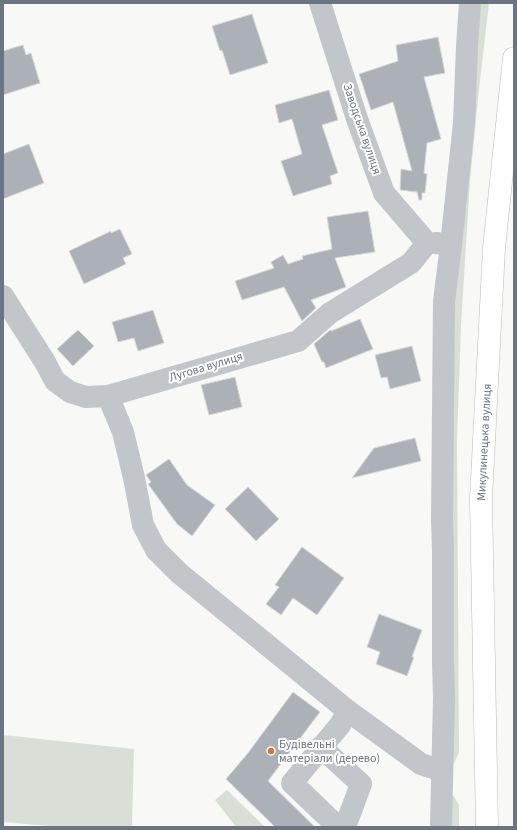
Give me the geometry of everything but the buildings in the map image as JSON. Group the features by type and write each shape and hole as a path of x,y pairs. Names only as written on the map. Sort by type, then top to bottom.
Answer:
{"highway":[{"name":"Микулинецька вулиця","path":"487,827 481,498 494,248 514,58"}],"street":[{"name":"Заводська вулиця","path":"320,3 357,119 384,193 427,243"},
{"path":"441,827 444,698 442,488 444,301 464,123 470,3"},
{"path":"427,243 451,244"},
{"name":"Лугова вулиця","path":"3,296 45,362 55,381 70,392 86,397 108,396 298,341 330,313 411,263 427,243"},
{"path":"108,396 123,432 143,525 156,550 179,573 348,711 421,764 442,771"},
{"path":"338,827 292,783 340,725 348,711"},
{"path":"321,747 361,784 345,827"}],"shaded area":[{"path":"479,3 489,3 470,181 461,325 457,441 459,752 453,766 450,752 453,326 462,179"},
{"path":"3,735 134,749 132,827 60,827 3,822"},
{"path":"227,790 265,827 236,827 215,800"},
{"path":"453,795 459,805 459,827 450,827 450,804"}],"place":[{"name":"Будівельні матеріали (дерево)","path":"271,751"}]}
